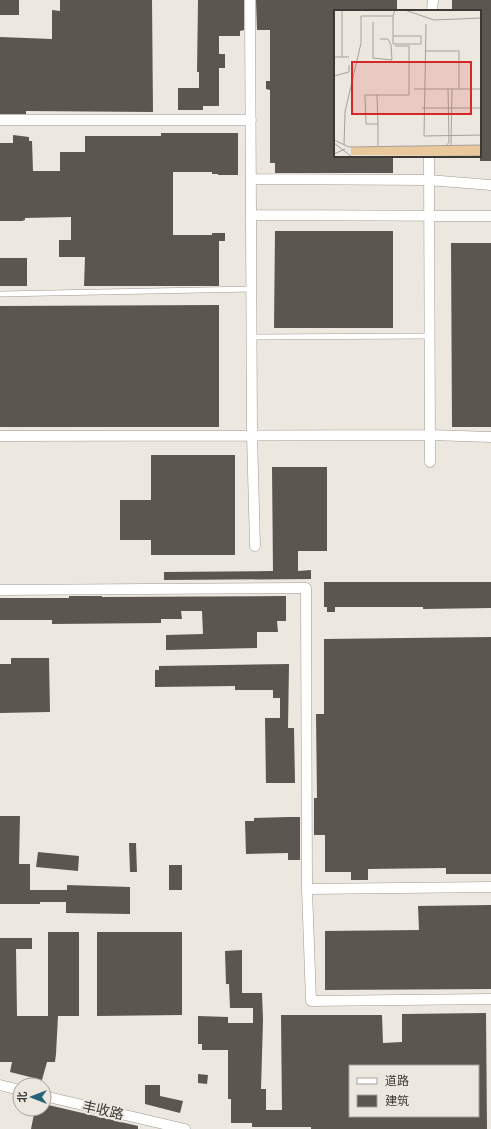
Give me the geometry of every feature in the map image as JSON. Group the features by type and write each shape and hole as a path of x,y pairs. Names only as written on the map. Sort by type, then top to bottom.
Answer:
{"street":[{"path":"250,0 252,435 255,546"},
{"path":"0,120 251,120"},
{"path":"429,157 430,462"},
{"path":"251,179 428,180 491,185"},
{"path":"252,216 491,216"},
{"path":"0,436 430,435 491,437"},
{"path":"0,590 306,588 307,889 311,1001 491,999"},
{"path":"307,889 491,887"},
{"path":"0,1085 12,1088"},
{"name":"丰收路","path":"52,1098 185,1129"}],"lane":[{"path":"0,294 252,289"},
{"path":"252,337 430,336"}],"building":[{"path":"0,0 19,0 19,15 0,15"},
{"path":"60,0 152,0 153,112 26,111 26,114 0,114 0,37 52,39 52,10 60,11"},
{"path":"198,0 244,0 244,30 240,31 240,36 219,36 219,54 225,54 225,68 219,68 219,106 203,106 203,110 178,110 178,88 199,88 199,72 197,72"},
{"path":"256,0 397,0 397,10 334,10 334,157 393,157 393,173 275,173 275,163 270,163 270,90 266,89 266,81 270,81 270,30 257,30"},
{"path":"452,0 491,0 491,161 480,161 481,10 452,10"},
{"path":"161,133 238,133 238,175 218,175 212,174 212,172 173,172 173,235 212,235 212,233 225,233 225,241 219,241 219,286 84,286 85,257 59,257 59,240 71,240 71,217 25,218 25,220 22,221 0,221 0,143 13,143 13,135 29,137 29,141 32,141 33,171 60,171 60,152 85,152 85,136 161,136"},
{"path":"275,231 393,231 393,328 274,328"},
{"path":"451,243 491,243 491,427 452,427"},
{"path":"0,258 27,258 27,286 0,286"},
{"path":"219,305 219,427 0,427 0,306"},
{"path":"151,455 235,455 235,555 151,555 151,540 120,540 120,500 151,500"},
{"path":"272,467 327,467 327,551 298,551 298,571 311,570 311,579 164,580 164,572 273,571"},
{"path":"324,582 491,582 491,608 423,609 423,607 335,607 335,612 327,612 327,607 324,607"},
{"path":"69,596 286,596 286,621 277,621 278,632 257,632 257,648 166,650 166,635 203,634 202,611 181,611 182,619 161,619 161,623 52,624 52,620 0,620 0,598 69,598"},
{"path":"491,637 491,874 446,874 446,868 368,869 368,880 351,880 351,872 325,872 325,835 314,835 314,798 317,798 316,714 324,714 324,639"},
{"path":"11,658 49,658 50,712 0,713 0,664 11,664"},
{"path":"289,664 288,728 294,728 295,783 266,783 265,718 280,718 280,698 273,698 273,690 235,690 235,686 155,687 155,670 159,670 159,666"},
{"path":"0,816 20,816 19,864 30,864 30,890 67,890 67,885 130,887 130,914 66,913 66,902 40,902 40,904 0,904"},
{"path":"300,817 300,860 288,860 288,853 246,854 245,821 254,821 254,818"},
{"path":"129,843 136,843 137,872 130,872"},
{"path":"38,852 79,856 78,871 36,867"},
{"path":"169,865 182,865 182,890 169,890"},
{"path":"491,905 491,989 325,990 325,931 419,930 418,906"},
{"path":"48,932 79,932 79,1016 58,1016 55,1062 47,1062 43,1077 30,1077 10,1072 12,1062 0,1062 0,938 32,938 32,949 16,949 17,1016 48,1016"},
{"path":"97,932 182,932 182,1015 97,1016"},
{"path":"242,950 242,993 262,993 263,1020 261,1089 266,1089 266,1110 282,1110 281,1015 382,1015 383,1043 402,1042 402,1014 486,1013 487,1129 311,1129 311,1127 252,1127 252,1123 231,1123 231,1099 228,1099 228,1050 202,1050 202,1044 198,1044 198,1016 228,1017 228,1023 253,1023 253,1008 230,1008 229,984 226,984 225,951"},
{"path":"198,1074 208,1075 207,1084 198,1083"},
{"path":"145,1085 160,1085 160,1096 183,1101 180,1113 145,1104"},
{"path":"52,1106 138,1126 138,1129 31,1129 33,1117 52,1117"}]}
